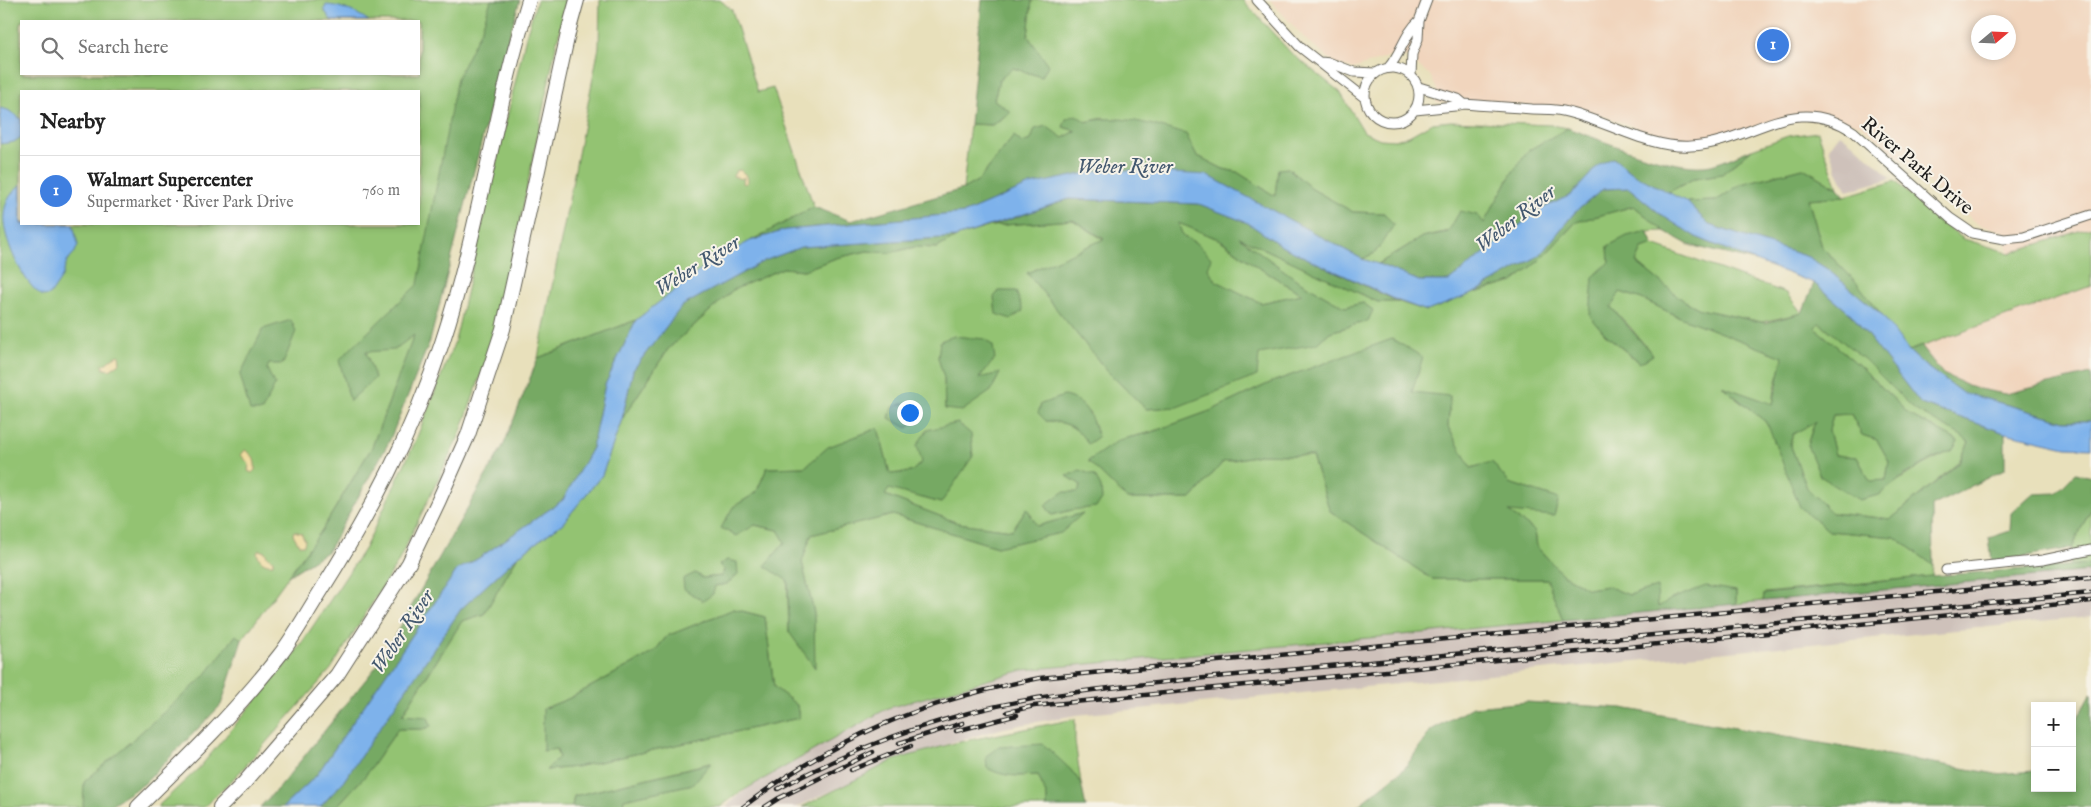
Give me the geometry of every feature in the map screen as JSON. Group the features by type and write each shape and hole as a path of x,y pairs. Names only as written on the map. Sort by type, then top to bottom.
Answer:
{"highway":[{"path":"138,807 217,729 280,654 344,555 375,501 424,394 442,342 466,258 517,37 529,0"},
{"path":"220,807 244,783 337,676 408,564 443,492 468,435 503,329 577,0"}],"street":[{"path":"1257,0 1300,47 1365,98"},
{"path":"1411,75 1412,54 1418,38 1419,21 1427,0"},
{"path":"1389,67 1398,56 1411,28 1419,21"},
{"path":"1320,62 1331,63 1354,72 1376,72 1389,67 1397,68 1411,75 1419,87 1419,102 1416,110 1404,120 1382,121 1370,112 1365,98 1367,84 1376,72"},
{"name":"River Park Drive","path":"1419,87 1458,100 1464,104"},
{"name":"River Park Drive","path":"1416,110 1464,104 1562,111 1651,140 1676,146 1706,145 1788,117 1819,116 1841,123 1854,132 1950,218 1972,233 2004,239 2024,237 2091,215"},
{"path":"1946,570 2043,560 2091,550"}],"shaded area":[{"path":"1270,0 2091,0 2091,228 2010,253 2002,231 1979,225 1861,125 1820,113 1786,117 1707,141 1680,140 1594,113 1564,107 1436,102 1437,90 1430,75 1407,57 1388,57 1353,69 1336,64 1308,42"},
{"path":"1840,134 1892,178 1847,191 1837,171 1829,148"},
{"path":"2091,286 2091,374 2005,394 1974,388 1943,374 1921,346"},
{"path":"2091,563 2091,617 1076,715 1004,728 953,742 870,773 797,807 725,807 767,772 887,708 1027,669 1086,661"}],"green space":[{"path":"0,0 505,0 415,334 372,447 322,530 242,640 153,745 83,807 0,807"},
{"path":"491,0 520,0 506,47 430,341 389,442 328,551 288,576 322,530 372,447 414,335 394,350 366,352 375,378 350,401 339,360 418,284 457,78 482,28"},
{"path":"537,0 569,0 557,41 499,324 460,434 398,562 331,669 239,773 204,807 157,807 200,767 295,653 365,548 415,442 455,341 526,36"},
{"path":"600,0 720,0 732,10 758,92 773,88 814,207 710,263 636,320 538,358 599,47"},
{"path":"982,0 1032,0 1028,36 1048,65 1042,77 1013,68 999,80 994,100 1011,112 992,125 970,124"},
{"path":"1032,0 1243,0 1291,53 1340,92 1364,132 1380,139 1395,140 1409,136 1432,123 1451,121 1551,125 1568,128 1529,150 1512,173 1484,223 1422,237 1378,264 1362,259 1375,253 1384,213 1353,212 1312,189 1288,168 1278,170 1275,196 1237,172 1223,169 1196,155 1103,118 1063,127 1076,131 1063,138 1031,140 1022,143 1014,136 979,180 963,189 970,124 992,125 1011,112 994,100 999,80 1013,68 1042,77 1028,36"},
{"path":"1076,115 1086,122 1124,119 1186,134 1196,155 1223,169 1237,172 1275,196 1278,169 1288,168 1312,189 1353,212 1384,213 1394,225 1375,253 1362,259 1207,175 1030,185 965,213 786,230 750,241 814,207 851,221 963,189 979,180 1014,136 1022,143 1031,140 1035,129 1046,126 1063,138 1076,131 1063,127 1066,119"},
{"path":"1568,128 1655,159 1690,166 1705,166 1722,162 1752,149 1722,174 1695,178 1667,193 1635,175 1613,158 1600,164 1571,195 1539,210 1449,281 1419,281 1378,264 1422,237 1448,232 1460,211 1477,215 1484,223 1512,173 1529,150"},
{"path":"1818,132 1838,188 1803,168 1741,184 1716,201 1687,202 1667,193 1695,178 1722,174 1752,149 1788,136"},
{"path":"1803,168 1838,188 1845,196 1808,199 1822,247 1858,284 1882,315 1827,269 1808,257 1709,225 1687,202 1716,201 1741,184"},
{"path":"1895,181 1941,223 1964,239 2010,253 2091,227 2091,286 1909,351 1858,285 1822,247 1808,199 1845,196"},
{"path":"1629,188 1663,216 1696,237 1755,261 1689,245 1664,231 1634,206 1576,222 1540,260 1513,282 1474,293 1540,255 1574,213 1603,189"},
{"path":"1069,199 1199,204 1248,223 1283,247 1399,302 1378,302 1239,237 1297,280 1345,307 1363,303 1373,310 1368,321 1330,332 1316,344 1259,354 1257,376 1177,407 1146,409 1107,371 1027,273 1104,239 1073,220 991,226","holes":["1178,223 1221,240 1256,266 1302,294 1261,303 1216,281 1208,269 1211,258 1198,244 1183,236"]},
{"path":"1634,206 1664,231 1635,235 1608,246 1609,262 1590,315 1605,334 1639,363 1653,355 1611,307 1620,292 1642,299 1675,315 1784,357 1775,388 1773,405 1723,387 1767,423 1829,531 1895,537 1933,565 1932,576 1765,593 1763,601 1736,604 1736,591 1658,607 1656,588 1629,595 1607,586 1588,589 1562,574 1537,547 1535,531 1508,512 1559,499 1509,483 1492,462 1471,468 1448,427 1450,396 1412,393 1392,340 1272,382 1210,411 1152,432 1119,440 1127,499 1191,499 1223,462 1264,454 1312,456 1330,511 1432,579 1547,579 1563,620 1023,670 888,708 739,793 720,807 623,807 623,799 693,784 710,763 574,796 572,807 336,807 365,776 398,729 424,729 402,716 462,621 484,614 518,556 563,523 602,475 622,419 668,349 733,290 783,268 804,270 836,258 867,251 889,253 915,247 937,248 956,237 991,226 1073,220 1104,240 1027,273 1107,371 1147,409 1161,408 1264,323 1316,343 1330,332 1368,321 1372,310 1363,303 1345,307 1297,280 1235,235 1378,302 1399,302 1427,311 1474,293 1513,282 1540,260 1576,222","holes":["999,374 991,391 945,409 944,378 979,379","1038,413 1090,413 1088,443 1075,429 1065,424 1046,421","878,428 890,474 911,472 922,462 941,503 889,488 885,495 958,523 1012,530 1027,508 1037,526 1082,514 997,547 893,515 811,535 802,562 814,613 789,632 786,542 778,530 754,525 733,507 756,493 767,468 805,467 829,447","1067,476 1101,487 1072,510 1052,515 1045,505 1078,493 1082,485","724,570 727,584 715,586 695,573 703,578 722,576","734,609 765,617 774,687 797,705 799,718 576,767 547,770 559,758 543,709 570,698 654,652 667,636"]},
{"path":"1177,222 1220,240 1256,266 1302,294 1261,303 1216,281 1208,269 1198,244 1183,236"},
{"path":"1647,231 1653,245 1642,249 1636,262 1683,300 1700,309 1765,323 1802,313 1814,283 1852,315 1921,404 2005,433 2005,469 1932,506 1933,565 1895,537 1829,531 1800,507 1767,423 1722,386 1773,404 1783,357 1675,315 1642,299 1620,292 1611,307 1653,355 1640,363 1605,334 1590,316 1593,277 1609,262 1608,246 1627,236","holes":["1820,323 1865,360 1915,410 1969,442 1959,463 1891,519 1832,513 1807,488 1790,444 1793,434 1815,422 1807,445 1820,476 1859,500 1879,495 1906,474 1934,458 1952,451 1958,441 1910,415 1861,367 1815,328","1851,414 1862,435 1877,440 1889,461 1886,480 1870,481 1857,457 1835,455 1829,430 1833,415"]},
{"path":"956,237 937,248 915,247 889,253 867,251 836,258 804,270 783,268 733,290 668,349 622,419 633,370 682,306 764,261 801,247"},
{"path":"1653,245 1786,293 1802,313 1762,322 1700,309 1683,300 1636,262 1642,249"},
{"path":"999,291 1016,291 1023,311 1011,319 996,314 994,297"},
{"path":"291,320 296,331 283,364 269,364 267,369 275,385 262,411 250,411 240,375 263,329"},
{"path":"636,320 605,385 592,448 563,500 479,558 457,570 316,776 283,807 260,807 281,785 379,663 504,444 538,358"},
{"path":"1819,322 1969,442 1959,462 1891,519 1832,513 1807,488 1790,444 1793,434 1815,421 1807,445 1879,495 1914,470 1952,451 1958,441 1910,415 1861,367 1815,328"},
{"path":"954,336 985,339 993,346 995,359 979,378 1000,373 991,391 962,411 945,409 944,378 938,358 940,341"},
{"path":"1392,339 1423,357 1412,392 1450,396 1448,427 1471,468 1492,462 1509,483 1559,499 1554,516 1509,512 1535,531 1537,547 1562,574 1588,589 1607,586 1629,595 1657,587 1658,607 1671,599 1706,586 1736,591 1736,604 1563,620 1547,579 1432,579 1330,511 1312,456 1264,454 1223,462 1191,499 1127,499 1088,461 1119,440 1152,432 1210,411 1272,382"},
{"path":"1921,346 1943,374 1974,388 2005,394 2091,374 2091,421 2065,421 1961,392 1924,365 1909,351"},
{"path":"1064,396 1078,402 1090,416 1098,437 1088,444 1075,429 1060,422 1046,421 1038,413 1041,404"},
{"path":"905,403 923,406 925,417 907,428 889,418 892,407"},
{"path":"1851,414 1862,435 1877,440 1889,461 1886,480 1870,482 1857,457 1835,455 1829,430 1833,415"},
{"path":"958,423 971,434 973,456 941,503 889,489 885,495 958,523 1012,530 1027,508 1037,526 1083,513 1061,533 997,547 893,515 811,535 802,562 814,613 815,668 789,632 788,581 765,566 785,542 778,530 755,525 736,536 721,528 733,507 756,493 767,468 805,467 828,447 878,428 890,474 911,472 922,462 917,445 927,430"},
{"path":"1080,470 1095,476 1101,487 1102,500 1096,507 1052,515 1045,505 1063,492 1078,492 1081,485 1067,476"},
{"path":"2076,473 2091,477 2091,508 2072,548 1992,562 1989,538 2010,531 2011,513 2032,494 2056,493"},
{"path":"2091,508 2091,564 2070,565 2072,548"},
{"path":"518,556 484,614 462,621 402,715 428,717 431,726 424,729 398,729 365,776 336,807 320,807 343,782 461,609"},
{"path":"727,560 737,562 738,574 727,584 715,586 713,594 703,601 684,589 683,579 695,573 703,578 722,576 724,570 719,565"},
{"path":"2091,564 2091,571 1763,601 1764,594 1932,576"},
{"path":"734,609 765,617 774,687 797,705 799,718 576,767 546,770 559,757 557,749 543,751 543,709 570,698 654,652 667,636"},
{"path":"236,635 242,640 221,705 144,784 107,807 83,807 84,782 203,678"},
{"path":"2091,693 2091,807 1356,807 1405,768 1431,730 1473,707 1527,702 1622,708 1996,774 2031,771 2031,792 2076,792 2076,721"},
{"path":"1075,719 1075,741 1081,783 1070,769 1016,776 1038,775 1047,797 1047,807 802,807 894,760 955,743"},
{"path":"1043,744 1070,769 1081,783 1086,807 1047,807 1047,797 1038,775 1006,775 987,768 986,756 999,747"},
{"path":"711,763 693,784 624,799 623,807 572,807 574,796"}],"sand":[{"path":"740,170 747,176 748,181 746,184 743,183 744,177 741,179 733,176 736,171"},
{"path":"119,355 120,363 110,370 104,369 102,365"},
{"path":"245,450 252,456 255,464 255,470 252,473 248,471 249,464 241,455"},
{"path":"294,531 301,533 305,540 304,545 299,545 293,534"},
{"path":"259,550 265,552 273,560 273,564 267,564 261,560 257,553"}],"water":[{"path":"326,5 337,6 368,20 331,20 324,10"},
{"path":"0,108 8,110 20,118 20,138 14,142 0,144"},
{"path":"1613,158 1635,175 1687,202 1709,225 1808,257 1827,269 1882,315 1909,351 1924,365 1961,392 2065,421 2091,421 2091,448 2066,447 2005,433 1921,404 1852,315 1814,283 1696,237 1663,216 1629,188 1603,189 1574,213 1540,255 1474,293 1427,311 1399,301 1283,247 1248,223 1199,204 1069,199 956,237 801,247 764,261 682,306 633,370 622,419 602,475 563,523 518,556 461,609 343,782 320,807 283,807 316,776 457,570 479,558 563,500 592,448 605,385 636,320 710,263 750,241 786,230 965,213 1030,185 1106,169 1207,175 1362,259 1419,281 1449,281 1539,210 1571,195 1600,164"},
{"path":"20,185 20,225 73,225 78,245 67,261 62,277 50,295 43,296 28,282 10,247 6,235 4,214 7,201"}],"railway":[{"path":"743,807 813,760 884,724 958,697 1040,678 2091,577"},
{"path":"778,789 837,760 930,724 1027,700 1106,688 2091,593"},
{"path":"1007,712 1034,706 2091,601"},
{"path":"956,731 1017,715"},
{"path":"899,743 963,723"},
{"path":"851,770 911,746"},
{"path":"765,807 779,798 873,752"}],"place":[{"name":"Walmart Supercenter","path":"1773,45"}],"water label":[{"name":"Weber River","path":"1125,166"},
{"name":"Weber River","path":"1515,218"},
{"name":"Weber River","path":"697,265"},
{"name":"Weber River","path":"402,631"}]}
